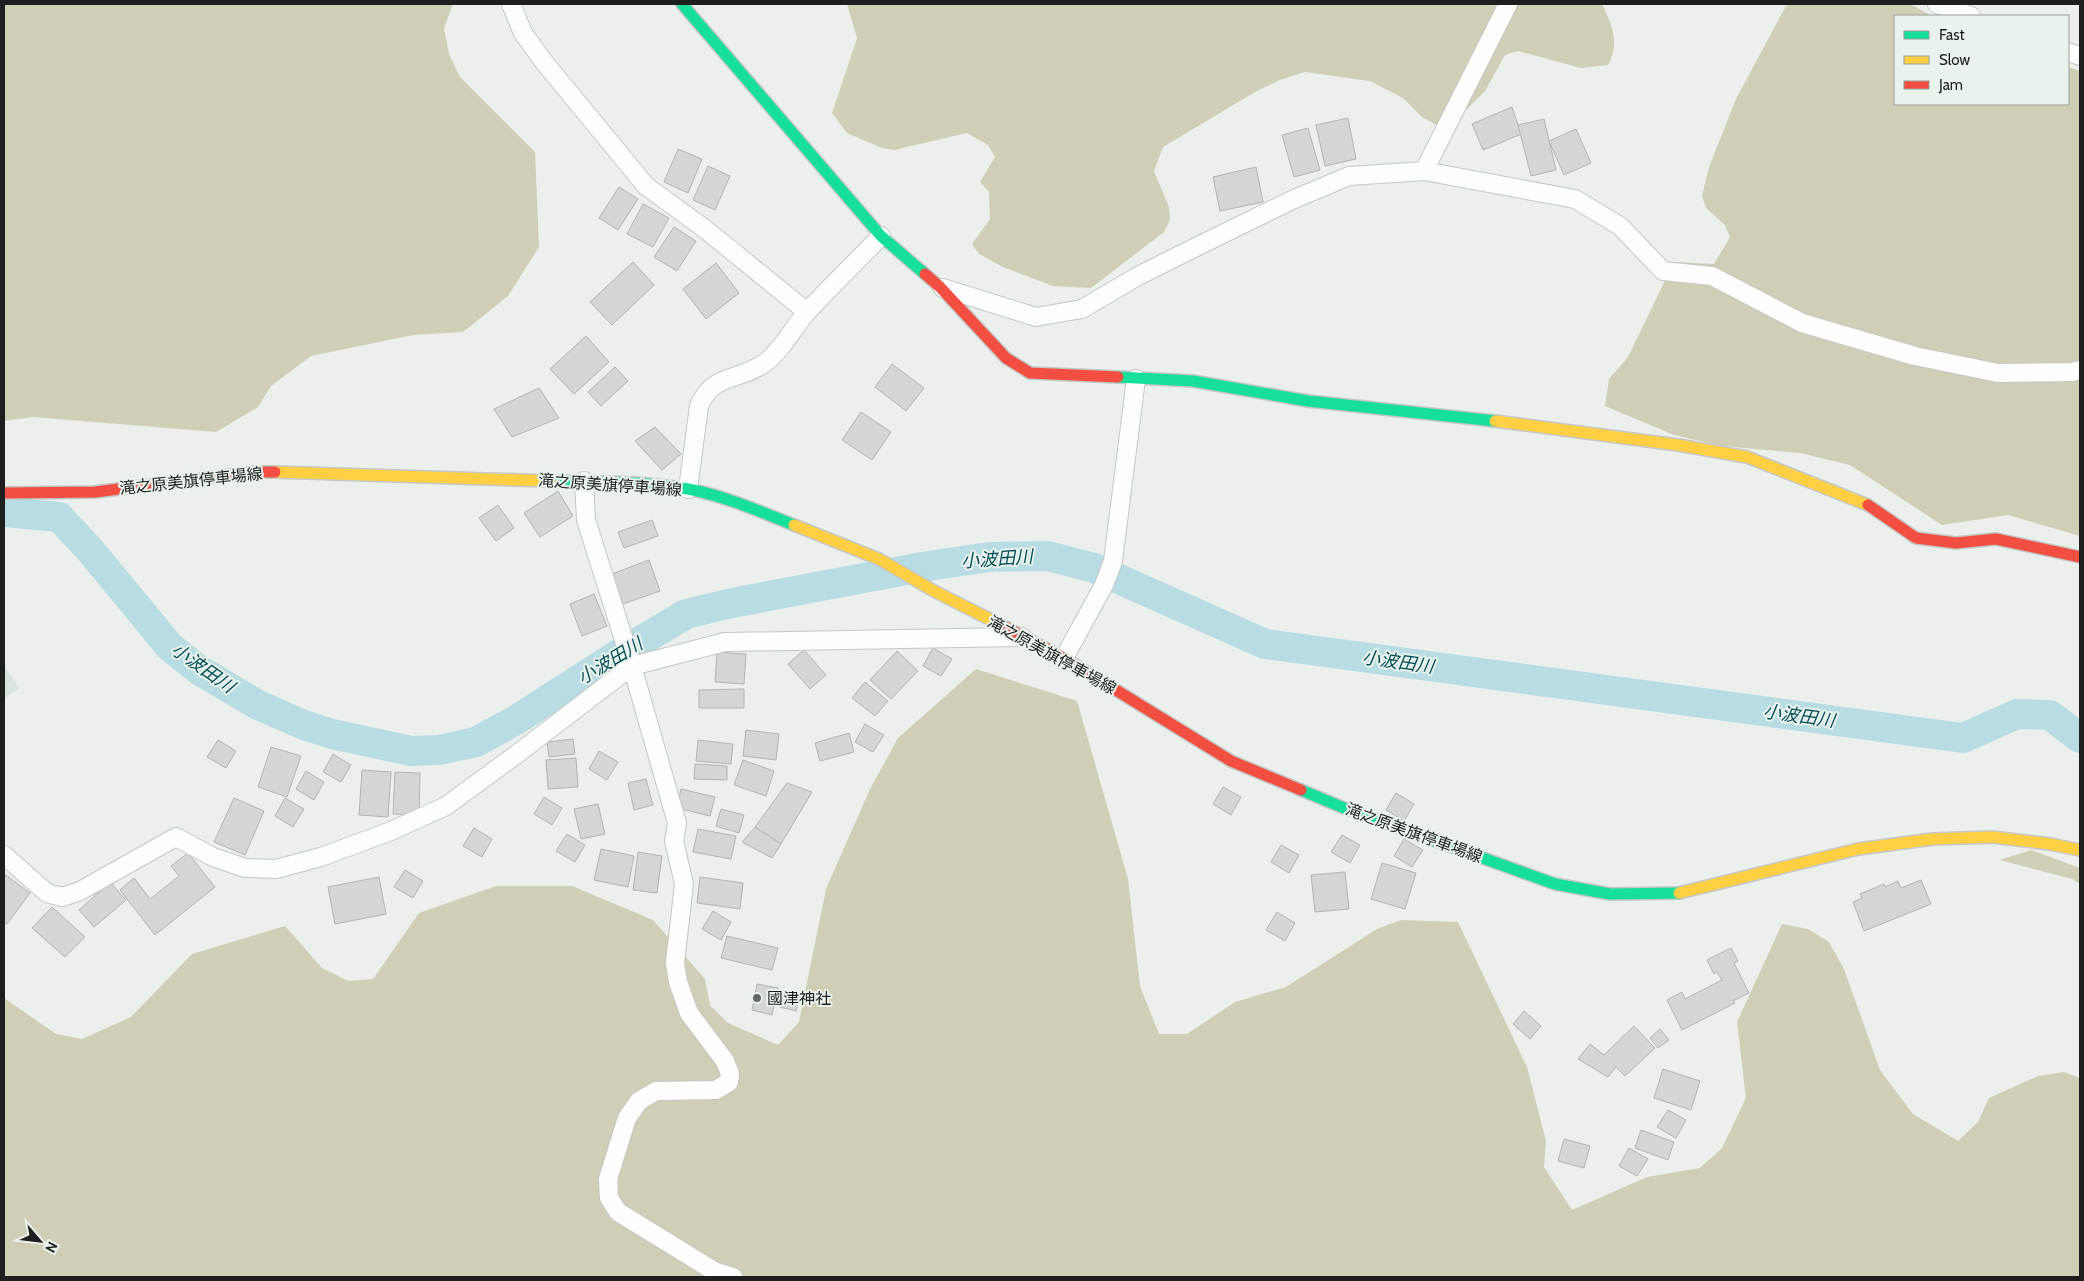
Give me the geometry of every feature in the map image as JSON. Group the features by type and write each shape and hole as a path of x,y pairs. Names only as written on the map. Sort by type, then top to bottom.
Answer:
{"main road":[{"path":"682,4 881,236 940,287 1006,358 1030,372 1192,381 1308,401 1516,423 1678,445 1747,457 1873,507 1916,538 1956,543 1996,539 2080,557"},
{"name":"滝之原美旗停車場線","path":"4,493 95,492 254,472 641,484 688,490 733,500 879,559 934,591 1064,658 1231,761 1344,808 1555,884 1610,894 1680,892 1858,849 1934,840 1992,837 2050,844 2080,850"}],"street":[{"path":"511,4 523,33 544,62 646,186 720,242 807,312"},
{"path":"1424,170 1508,4"},
{"path":"1937,4 1968,15"},
{"path":"940,287 1036,317 1082,309 1138,276 1198,246 1292,200 1349,176 1424,170 1575,198 1620,226 1663,271 1712,276 1802,322 1915,356 1998,373 2072,372 2080,370"},
{"path":"688,490 699,406 710,387 754,370 768,361 807,312 881,236"},
{"path":"1064,658 1104,585 1113,561 1136,379"},
{"path":"584,481 586,520 631,662 677,823 674,841 684,884 676,963 678,982 689,1013 725,1062 730,1074 729,1082 716,1090 656,1092 639,1101 627,1118 608,1179 609,1198 618,1212 714,1271 734,1277"},
{"path":"4,855 47,893 62,897 80,891 176,837 213,857 245,868 276,869 322,857 391,831 446,806 517,754 631,662 725,642 1025,637"}],"shaded area":[{"path":"4,4 453,4 444,28 449,54 460,77 535,152 539,247 508,296 463,332 413,335 311,356 271,386 258,407 216,432 33,417 4,421"},
{"path":"847,4 1602,4 1613,34 1614,49 1608,65 1581,68 1518,51 1505,55 1485,91 1446,130 1422,117 1403,98 1370,81 1305,72 1280,80 1255,92 1163,147 1154,171 1169,207 1170,220 1164,232 1091,288 1053,286 1003,267 979,254 972,244 990,219 989,192 980,182 995,157 988,145 967,133 894,150 882,148 847,133 832,113 857,38"},
{"path":"1787,4 1910,4 1930,15 1894,15 1894,105 2069,105 2069,67 2080,71 2080,536 2008,515 1942,525 1850,465 1800,453 1722,446 1674,435 1605,406 1609,379 1628,357 1674,262 1714,264 1730,237 1725,225 1706,208 1702,196 1709,167 1736,99"},
{"path":"4,665 19,688 4,699"},
{"path":"976,669 1077,701 1128,879 1140,986 1159,1034 1187,1034 1235,1002 1286,987 1377,929 1401,920 1458,922 1527,1067 1546,1141 1544,1167 1572,1210 1647,1177 1700,1168 1722,1148 1746,1098 1737,1022 1782,924 1808,929 1829,942 1844,969 1880,1070 1913,1114 1958,1141 1978,1122 1989,1098 2038,1076 2064,1072 2080,1078 2080,1277 4,1277 4,998 56,1034 82,1039 131,1017 192,954 285,926 322,968 348,981 373,979 419,913 496,886 572,886 653,920 705,979 710,1005 728,1023 778,1045 799,1022 826,889 870,789 898,738"},
{"path":"2031,850 2080,868 2080,884 2072,879 2000,860"}],"building":[{"path":"1512,107 1518,125 1524,133 1483,150 1472,124"},
{"path":"1348,118 1356,159 1325,166 1316,125"},
{"path":"1544,119 1556,170 1531,176 1518,125"},
{"path":"1308,128 1320,170 1294,177 1282,135"},
{"path":"1576,129 1591,163 1564,175 1549,141"},
{"path":"678,149 702,159 688,193 664,182"},
{"path":"708,166 730,176 715,210 693,200"},
{"path":"1256,167 1263,202 1220,211 1213,177"},
{"path":"619,187 638,199 618,230 599,218"},
{"path":"643,204 669,218 653,247 627,234"},
{"path":"674,227 696,241 677,271 654,257"},
{"path":"633,262 654,285 612,325 590,302"},
{"path":"716,263 739,293 706,319 683,289"},
{"path":"586,336 609,362 574,394 550,369"},
{"path":"892,364 924,388 906,411 875,387"},
{"path":"615,367 628,381 601,406 588,392"},
{"path":"539,388 559,418 512,437 494,409"},
{"path":"861,412 891,432 872,460 842,440"},
{"path":"655,427 681,454 662,470 635,441"},
{"path":"558,491 573,516 540,537 524,513"},
{"path":"498,505 514,528 496,541 479,518"},
{"path":"652,520 658,536 624,548 618,532"},
{"path":"649,560 660,591 623,604 612,574"},
{"path":"594,594 607,626 582,636 570,604"},
{"path":"933,648 952,659 941,676 923,666"},
{"path":"804,650 826,675 810,689 788,664"},
{"path":"897,651 918,671 891,699 870,680"},
{"path":"717,652 746,654 744,684 715,682"},
{"path":"865,682 888,701 875,716 852,698"},
{"path":"744,689 744,708 699,708 699,690"},
{"path":"865,724 884,735 873,752 855,742"},
{"path":"746,730 779,734 776,760 743,756"},
{"path":"849,733 854,752 820,761 815,743"},
{"path":"573,739 575,754 549,757 547,742"},
{"path":"218,740 236,751 226,768 207,757"},
{"path":"698,740 733,744 731,764 696,761"},
{"path":"271,747 301,756 287,797 258,787"},
{"path":"599,751 618,762 607,780 589,769"},
{"path":"333,754 351,765 341,782 323,772"},
{"path":"576,758 578,787 548,789 546,760"},
{"path":"743,760 774,771 766,796 734,785"},
{"path":"695,764 727,766 727,780 694,779"},
{"path":"362,770 391,772 388,817 359,815"},
{"path":"306,771 324,782 314,800 296,789"},
{"path":"395,772 420,773 419,815 393,814"},
{"path":"646,779 653,805 634,810 628,783"},
{"path":"787,783 812,792 781,844 755,827"},
{"path":"1223,787 1241,797 1231,815 1213,804"},
{"path":"681,789 715,797 710,816 677,808"},
{"path":"1396,793 1414,804 1404,821 1386,810"},
{"path":"544,797 562,808 552,825 534,814"},
{"path":"234,798 264,811 245,855 214,842"},
{"path":"285,798 304,809 293,827 275,816"},
{"path":"598,804 605,834 581,839 574,809"},
{"path":"721,809 744,815 739,833 716,826"},
{"path":"755,827 781,844 772,858 742,842"},
{"path":"474,828 492,839 482,857 463,846"},
{"path":"698,829 736,836 731,859 693,852"},
{"path":"567,834 585,845 575,862 556,851"},
{"path":"1342,835 1360,845 1350,863 1331,852"},
{"path":"1404,839 1423,850 1412,867 1394,856"},
{"path":"1281,845 1299,855 1289,873 1271,862"},
{"path":"601,849 634,856 628,887 594,880"},
{"path":"638,852 662,856 657,893 633,890"},
{"path":"188,853 215,887 155,935 120,890 134,878 150,899 179,876 171,866"},
{"path":"1382,863 1416,873 1405,909 1371,899"},
{"path":"405,870 423,881 413,898 394,887"},
{"path":"1345,872 1349,909 1315,912 1311,875"},
{"path":"6,875 30,893 7,924 4,922 4,878"},
{"path":"379,877 386,914 335,924 328,887"},
{"path":"700,877 743,883 740,909 697,903"},
{"path":"1921,880 1931,904 1864,931 1853,902 1862,898 1860,894 1884,884 1885,887 1898,881 1901,888"},
{"path":"110,882 126,900 94,927 79,910"},
{"path":"52,907 85,937 65,957 32,928"},
{"path":"713,911 731,922 721,940 702,929"},
{"path":"1277,912 1295,923 1285,941 1266,930"},
{"path":"727,936 778,948 772,970 721,958"},
{"path":"1731,948 1738,961 1734,963 1749,993 1733,1001 1735,1003 1682,1030 1667,1000 1682,992 1685,999 1722,980 1717,972 1714,974 1707,960"},
{"path":"757,984 778,988 772,1015 752,1010"},
{"path":"783,998 798,1003 796,1011 780,1007"},
{"path":"1524,1011 1541,1026 1530,1039 1513,1024"},
{"path":"1634,1026 1655,1048 1625,1076 1616,1067 1608,1077 1578,1059 1590,1044 1604,1055"},
{"path":"1660,1029 1669,1040 1658,1048 1650,1038"},
{"path":"1663,1069 1700,1081 1691,1110 1654,1098"},
{"path":"1668,1110 1686,1120 1676,1138 1657,1127"},
{"path":"1641,1130 1674,1142 1668,1160 1635,1148"},
{"path":"1564,1139 1590,1146 1584,1168 1558,1161"},
{"path":"1629,1148 1648,1159 1637,1176 1619,1166"}],"waterway":[{"name":"小波田川","path":"4,512 59,517 90,550 170,647 199,670 258,705 304,725 332,734 411,751 439,750 476,742 516,720 619,654 686,614 732,603 922,567 989,557 1048,556 1094,568 1265,644 1963,738 2017,714 2050,715 2080,738"}],"traffic: fast":[{"path":"682,4 881,236 925,274"},
{"path":"1118,377 1193,381 1308,401 1495,421"},
{"path":"550,481 636,483 688,489 729,500 794,525"},
{"path":"1301,790 1344,808 1555,884 1610,894 1679,893"}],"traffic: slow":[{"path":"1495,421 1678,445 1747,457 1868,505"},
{"path":"275,472 550,481"},
{"path":"794,525 879,559 934,591 1005,627"},
{"path":"1679,893 1858,849 1933,839 1992,837 2050,844 2080,850"}],"traffic: jam":[{"path":"925,274 940,287 1006,358 1030,373 1118,377"},
{"path":"4,493 95,492 254,472 275,472"},
{"path":"1868,505 1916,538 1956,543 1996,539 2080,557"},
{"path":"1005,627 1064,658 1231,761 1301,790"}],"place":[{"name":"國津神社","path":"757,998"}]}
